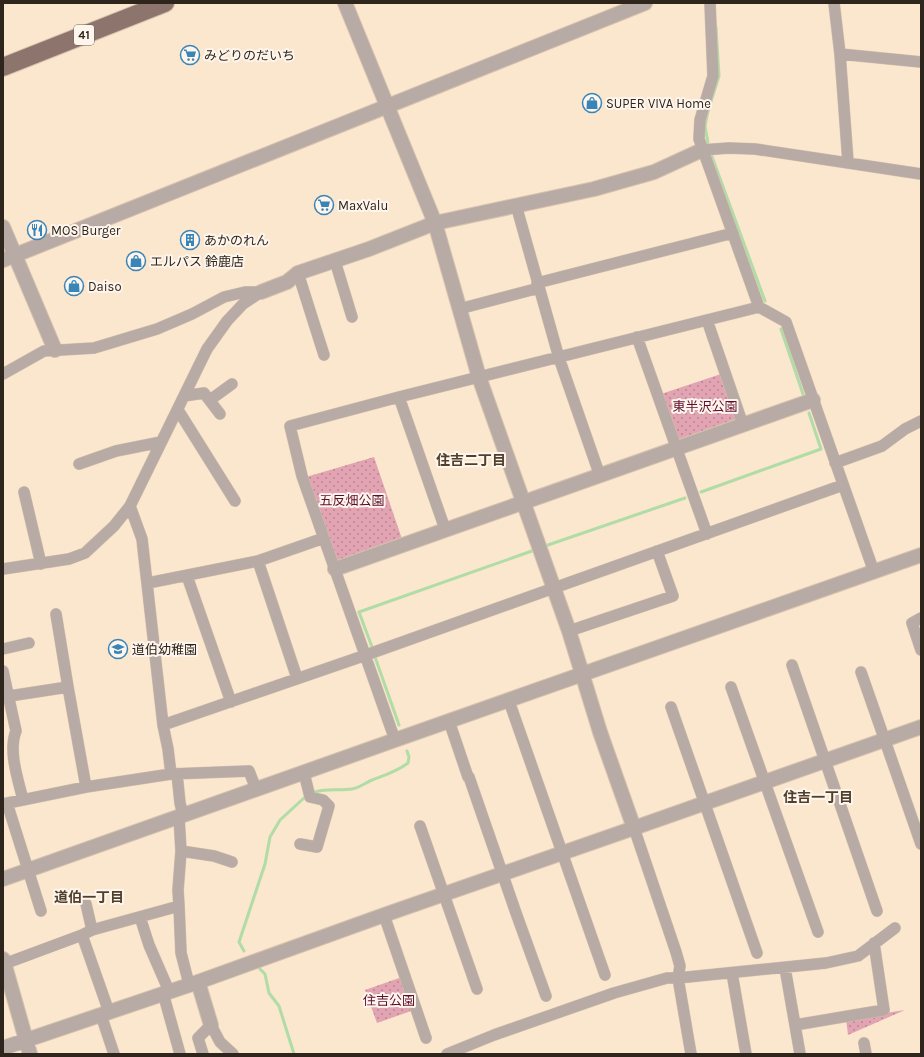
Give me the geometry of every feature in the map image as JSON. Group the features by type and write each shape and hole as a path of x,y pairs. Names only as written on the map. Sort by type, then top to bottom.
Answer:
{"main road":[{"name":"41","path":"3,67 165,3"}],"street":[{"path":"345,3 435,223 479,377 569,632 582,675 676,952 680,966 678,978 691,1054"},
{"path":"9,258 646,3"},
{"path":"710,3 713,76 700,120 699,139 702,150 759,307 786,322 874,572"},
{"path":"834,3 840,54 848,162"},
{"path":"840,54 921,62"},
{"path":"3,570 69,559 85,553 114,526 130,506 207,349 217,334 243,304 261,292 287,282 298,273 335,261 435,223 594,189 654,172 702,150 729,148 755,149 921,174"},
{"path":"516,205 559,358 600,476"},
{"path":"3,227 9,258 55,350"},
{"path":"459,309 733,233"},
{"path":"335,261 352,317"},
{"path":"298,273 324,355"},
{"path":"3,374 44,351 94,348 102,346 157,329 192,314 224,297 245,292 261,292"},
{"path":"395,740 301,473 290,426 399,397 759,307"},
{"path":"707,320 743,425"},
{"path":"637,337 706,534"},
{"path":"210,400 232,384"},
{"path":"184,396 204,393 220,414"},
{"path":"399,397 445,529"},
{"path":"335,569 813,400"},
{"path":"178,410 235,501"},
{"path":"835,463 882,446 905,429 921,421"},
{"path":"79,464 116,451 161,442"},
{"path":"163,725 366,655 843,485"},
{"path":"24,492 41,564"},
{"path":"130,506 142,539 163,725 180,803 181,851 178,890 181,953 211,1025 220,1042 233,1054"},
{"path":"148,583 258,561 324,538"},
{"path":"569,632 673,596 658,551"},
{"path":"3,880 256,789 921,555"},
{"path":"258,561 297,678"},
{"path":"187,576 231,702"},
{"path":"56,614 86,787"},
{"path":"921,618 912,623 921,650"},
{"path":"3,649 28,643"},
{"path":"792,665 876,911"},
{"path":"3,671 6,697 16,731 13,738 14,758 22,800"},
{"path":"861,672 884,740 920,837"},
{"path":"6,697 68,687"},
{"path":"731,687 818,932"},
{"path":"508,700 605,975"},
{"path":"671,707 757,953"},
{"path":"449,721 546,996"},
{"path":"3,1048 194,983 502,873 921,727"},
{"path":"41,911 5,803 86,787 174,774 249,771 256,789"},
{"path":"300,844 317,847 329,806 323,800 310,797 304,773"},
{"path":"420,826 477,989"},
{"path":"181,851 214,856 232,862"},
{"path":"86,904 92,930"},
{"path":"30,1054 4,961 82,935 92,930 179,906"},
{"path":"384,915 426,1038"},
{"path":"140,917 166,992 180,1054"},
{"path":"447,1054 494,1035 614,993 667,978 785,968 826,963 858,956 895,928"},
{"path":"82,935 105,1013 114,1054"},
{"path":"795,1025 884,1010 874,943"},
{"path":"785,968 800,1054"},
{"path":"732,973 746,1054"},
{"path":"203,1054 198,1038 211,1025"}],"green space":[{"name":"東半沢公園","path":"721,374 737,418 733,423 682,440 677,438 661,394"},
{"name":"五反畑公園","path":"374,457 402,539 338,561 336,560 306,477"},
{"name":"住吉公園","path":"402,977 414,1010 377,1023 365,990"},
{"path":"905,1010 848,1035 846,1019"}],"waterway":[{"path":"708,143 705,126 719,76 716,27"},
{"path":"711,154 765,301"},
{"path":"781,329 803,394"},
{"path":"701,492 821,449 809,413"},
{"path":"548,545 685,498"},
{"path":"372,647 359,612 532,551"},
{"path":"375,657 399,725"},
{"path":"315,792 324,790 347,790 360,787 372,780 399,769 408,763 409,757 407,751"},
{"path":"244,951 239,942 265,864 270,837 280,820 304,798"},
{"path":"260,969 265,974 269,993 279,1006 294,1054"}],"place":[{"name":"みどりのだいち","path":"190,55"},
{"name":"SUPER VIVA Home","path":"592,103"},
{"name":"MaxValu","path":"324,205"},
{"name":"MOS Burger","path":"37,230"},
{"name":"あかのれん","path":"190,240"},
{"name":"エルパス 鈴鹿店","path":"136,261"},
{"name":"Daiso","path":"74,286"},
{"name":"道伯幼稚園","path":"118,649"}],"district":[{"name":"住吉二丁目","path":"471,460"},
{"name":"住吉一丁目","path":"818,797"},
{"name":"道伯一丁目","path":"89,897"}]}
